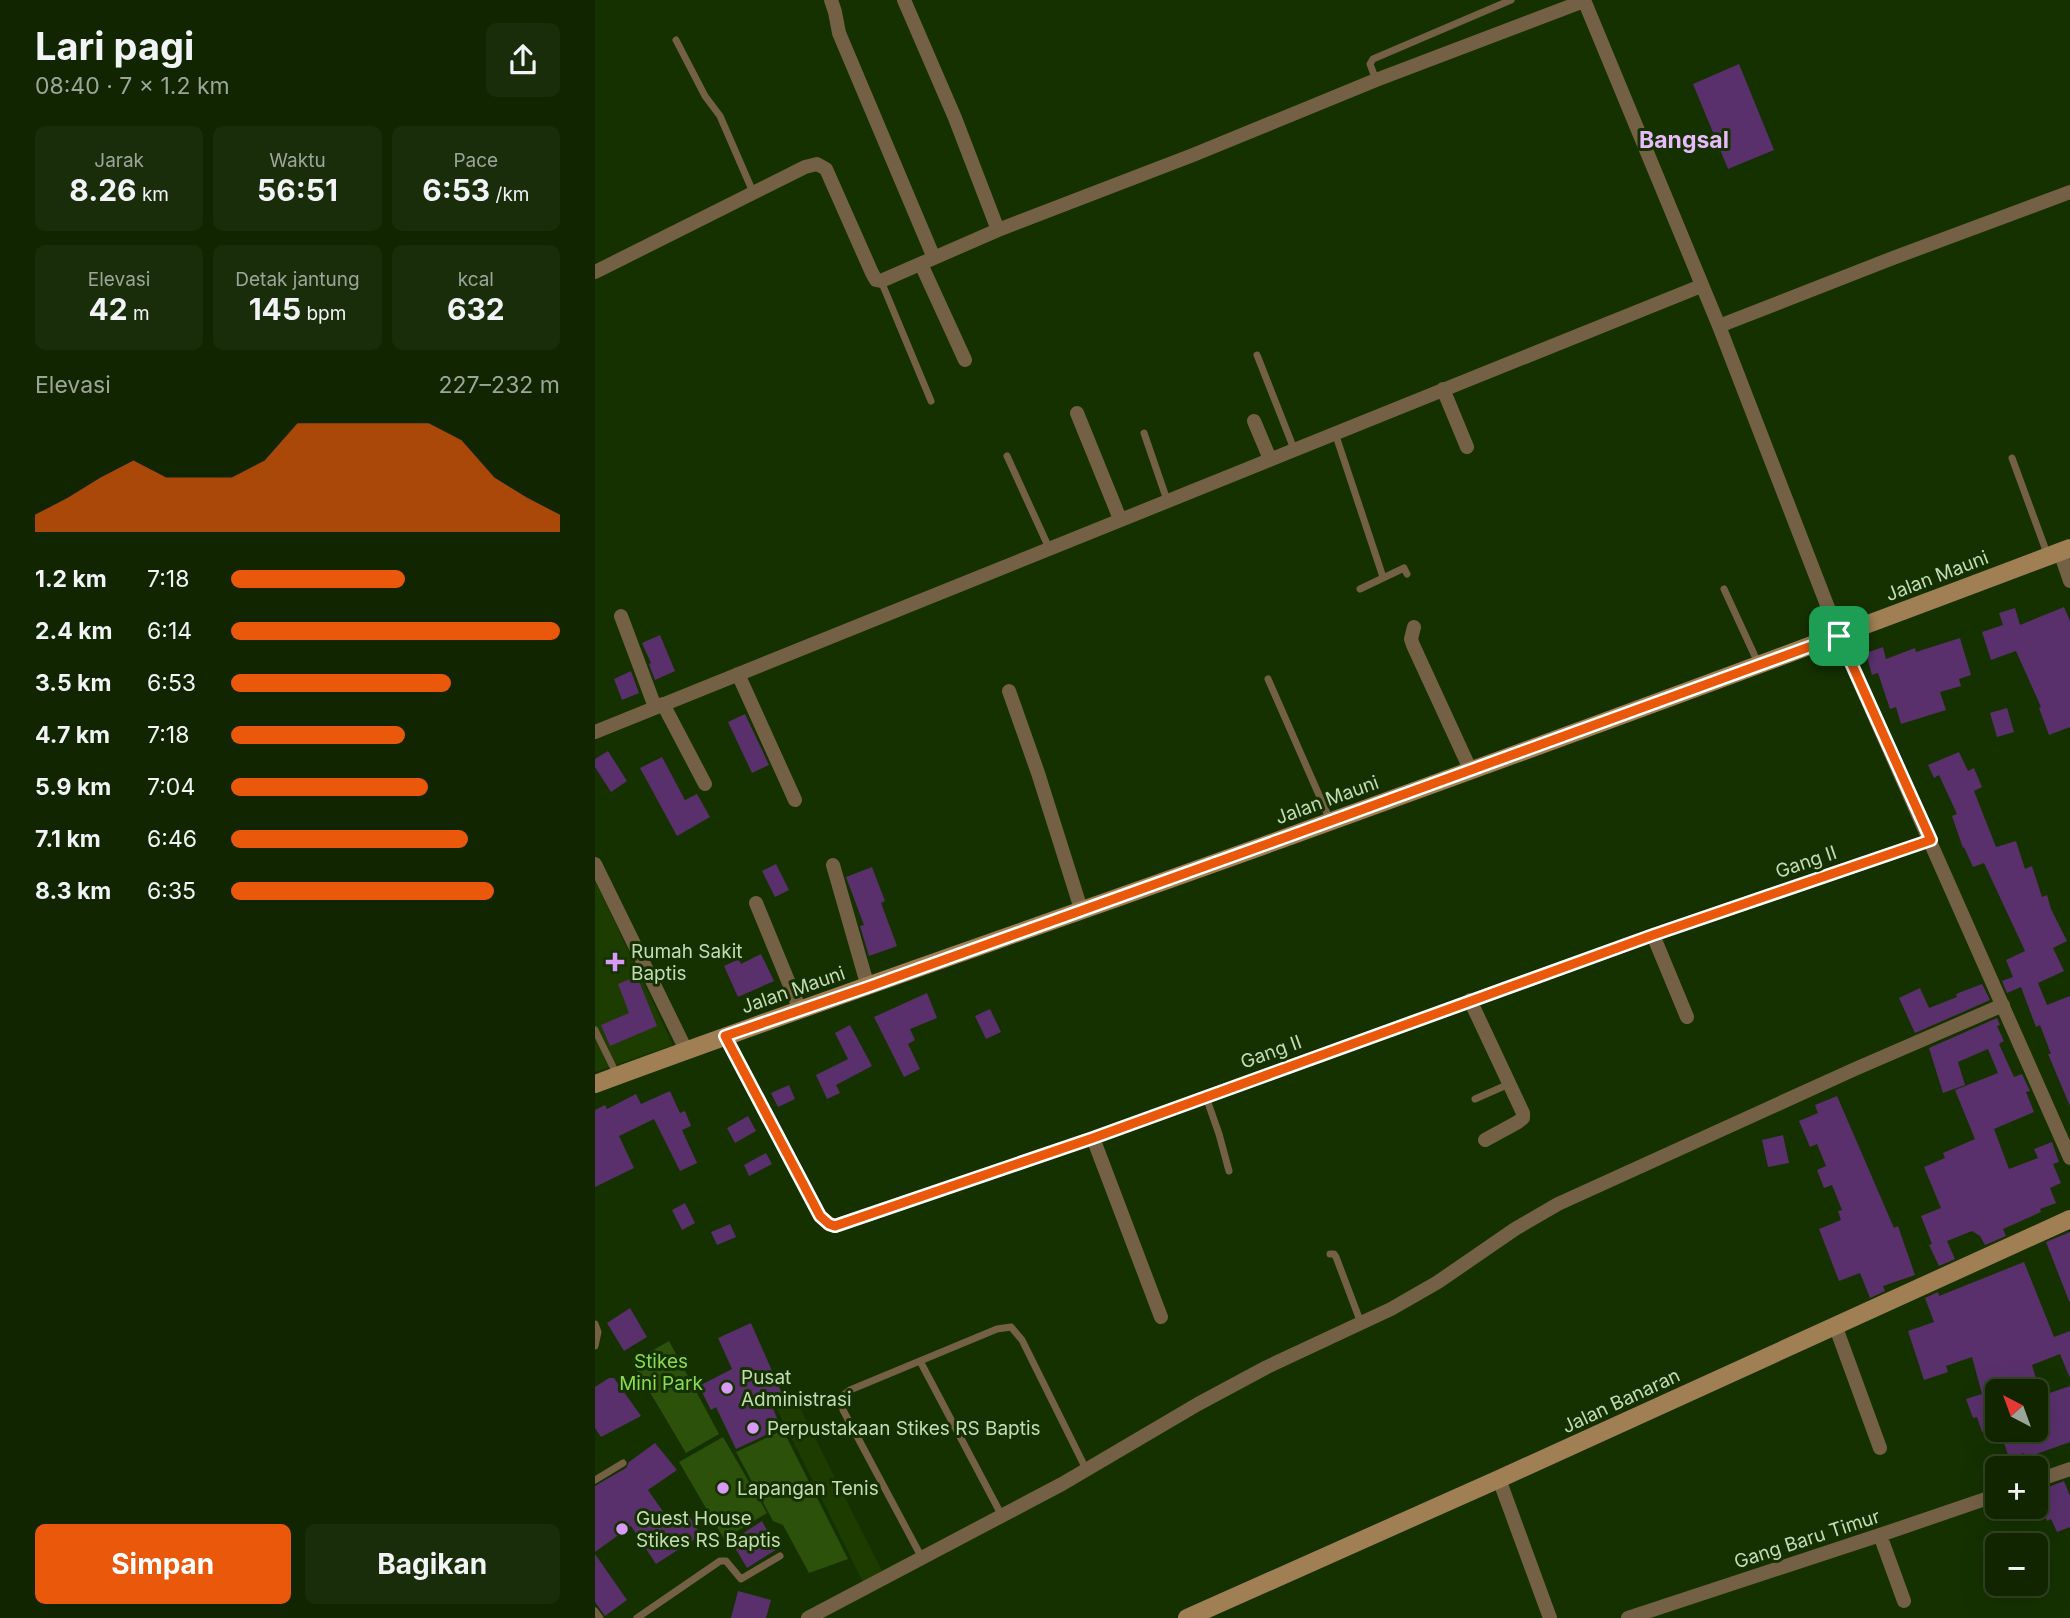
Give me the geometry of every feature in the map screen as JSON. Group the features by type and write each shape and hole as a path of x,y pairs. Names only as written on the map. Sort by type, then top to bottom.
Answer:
{"main road":[{"name":"Jalan Mauni","path":"595,1084 1331,821 1839,636 2059,552"},
{"name":"Jalan Banaran","path":"1187,1618 1215,1612 1499,1479 2070,1219"}],"street":[{"path":"831,0 839,33 965,360"},
{"path":"904,0 955,118 998,230"},
{"path":"595,272 811,164 826,169 871,273 876,280 881,281 998,230 1584,0 1719,326 1839,636 2070,1158"},
{"path":"1719,326 2070,192"},
{"path":"595,732 1701,286"},
{"path":"1443,389 1467,447"},
{"path":"1077,413 1119,519"},
{"path":"1254,421 1270,458"},
{"path":"2059,552 2070,581"},
{"path":"621,616 659,706 705,784"},
{"path":"1414,627 1411,639 1413,645 1471,769"},
{"path":"739,674 795,800"},
{"path":"1009,691 1081,909"},
{"name":"Gang II","path":"725,1036 820,1216 829,1224 842,1225 1093,1138 1653,935 1931,840"},
{"path":"595,864 686,1050"},
{"path":"833,865 868,987"},
{"path":"756,903 800,1010"},
{"path":"1653,935 1687,1017"},
{"path":"1470,1000 1523,1113 1523,1118 1485,1140"},
{"path":"808,1618 1002,1516 1267,1367 1414,1296 1515,1229 1558,1205 1855,1069 2003,1005"},
{"path":"1093,1138 1161,1317"},
{"path":"1835,1325 1880,1448"},
{"path":"2048,1477 2070,1469"},
{"path":"1499,1479 1550,1618"},
{"name":"Gang Baru Timur","path":"1628,1618 1985,1499"},
{"path":"1880,1535 1904,1601"}],"lane":[{"path":"1377,80 1370,64 1373,59 1511,0"},
{"path":"676,40 705,96 720,116 753,193"},
{"path":"881,281 931,401"},
{"path":"1257,355 1294,449"},
{"path":"1144,433 1167,500"},
{"path":"1335,433 1383,578"},
{"path":"1007,457 1048,548"},
{"path":"2012,458 2059,552"},
{"path":"1360,589 1403,568 1407,574"},
{"path":"1724,589 1759,665"},
{"path":"1268,679 1331,821"},
{"path":"595,1030 617,1076"},
{"path":"1475,1099 1509,1084"},
{"path":"1206,1097 1229,1171"},
{"path":"1330,1254 1334,1254 1336,1258 1361,1323"},
{"path":"595,1324 598,1332 595,1346"},
{"path":"922,1559 843,1410 841,1397 850,1390 997,1329 1011,1326 1023,1340 1086,1470"},
{"path":"920,1361 1002,1516"},
{"path":"595,1480 623,1463"},
{"path":"637,1618 720,1561 726,1561 741,1578 756,1572 779,1556"},
{"path":"595,1611 600,1618"}],"shaded area":[{"name":"Rumah Sakit Baptis","path":"595,880 673,1045 595,1072"},
{"path":"793,1394 882,1571 863,1582 774,1403"}],"green space":[{"name":"Stikes Mini Park","path":"669,1341 719,1434 686,1453 632,1362"},
{"path":"783,1430 848,1559 809,1573 783,1525 773,1521 736,1452"},
{"name":"Lapangan Tenis","path":"723,1437 767,1513 724,1539 679,1462"}],"building":[{"path":"1739,64 1774,150 1728,169 1693,84"},
{"path":"2064,607 2070,621 2070,727 2049,735 2039,708 2041,707 2016,651 1991,660 1982,632 2003,625 1999,613 2015,608 2020,625"},
{"path":"660,635 675,671 655,680 642,643"},
{"path":"1960,638 1971,675 1959,679 1961,686 1940,692 1946,710 1901,724 1896,707 1890,709 1878,673 1872,675 1866,653 1883,647 1886,659 1915,648 1916,652"},
{"path":"631,671 639,693 622,700 614,679"},
{"path":"2007,708 2014,732 1997,737 1990,713"},
{"path":"745,714 769,765 752,773 728,722"},
{"path":"608,751 627,781 611,792 595,767 595,759"},
{"path":"1959,752 1968,771 1974,768 1982,787 1974,791 1996,847 2016,841 2025,869 2032,866 2042,897 2047,895 2067,941 2053,948 2064,971 2038,983 2047,1005 2070,996 2070,1106 2048,1054 2051,1054 2040,1025 2036,1027 2021,987 2007,993 2002,981 2013,977 2006,960 2025,951 1984,863 1973,867 1963,848 1952,816 1957,814 1939,775 1934,778 1928,765"},
{"path":"662,757 685,800 697,794 710,817 677,836 640,768"},
{"path":"776,864 789,890 775,897 762,871"},
{"path":"872,867 885,901 881,903 897,946 869,956 860,926 864,925 846,877"},
{"path":"761,954 774,981 738,997 724,966 739,959 741,964"},
{"path":"637,976 657,1026 610,1046 601,1025 629,1013 618,984"},
{"path":"1982,984 1990,1000 1915,1033 1899,998 1920,988 1929,1008"},
{"path":"927,993 937,1018 910,1029 915,1040 908,1044 920,1069 904,1077 874,1017"},
{"path":"990,1009 1001,1032 986,1039 975,1016"},
{"path":"1997,1018 2000,1025 1997,1026 2004,1041 1999,1044 2014,1077 2022,1074 2030,1091 2026,1092 2034,1112 1994,1129 2009,1169 2038,1158 2034,1149 2052,1142 2059,1162 2053,1164 2061,1183 2050,1188 2056,1203 2003,1229 2006,1236 1985,1245 1980,1236 1972,1231 1947,1241 1955,1259 1939,1266 1929,1245 1932,1244 1921,1216 1941,1208 1924,1167 1945,1158 1943,1153 1975,1139 1955,1090 1998,1073 1988,1049 1958,1062 1965,1085 1943,1093 1929,1048"},
{"path":"850,1025 872,1066 836,1085 840,1093 827,1099 816,1075 848,1059 835,1033"},
{"path":"789,1085 795,1099 778,1107 771,1093"},
{"path":"670,1091 680,1113 685,1111 691,1126 682,1130 697,1163 680,1171 654,1119 619,1136 634,1168 595,1187 595,1110 605,1105 607,1109 636,1094 641,1104"},
{"path":"1837,1096 1894,1228 1898,1226 1915,1275 1883,1286 1885,1291 1870,1298 1860,1273 1839,1281 1819,1229 1841,1220 1838,1211 1842,1210 1832,1185 1824,1188 1817,1170 1826,1166 1817,1144 1810,1147 1799,1121 1818,1113 1815,1105"},
{"path":"748,1116 756,1131 735,1143 727,1128"},
{"path":"1783,1135 1789,1163 1768,1167 1762,1140"},
{"path":"766,1153 772,1164 749,1176 744,1165"},
{"path":"685,1203 695,1223 682,1230 672,1210"},
{"path":"730,1224 736,1237 717,1245 711,1232"},
{"path":"2070,1232 2070,1301 2069,1301 2046,1242"},
{"path":"2024,1262 2054,1337 2070,1331 2070,1378 2060,1354 2032,1365 2036,1379 1985,1379 1985,1431 1982,1432 1966,1399 1982,1394 1972,1357 1946,1366 1948,1372 1924,1380 1908,1331 1934,1322 1925,1298 1938,1292 1939,1296"},
{"path":"630,1308 647,1337 624,1351 607,1323"},
{"path":"751,1323 783,1396 770,1401 781,1428 736,1449 716,1407 711,1410 699,1386 732,1369 718,1338"},
{"path":"609,1378 614,1378 641,1416 601,1437 595,1428 595,1387"},
{"path":"2070,1386 2070,1442 2031,1456 2025,1456 2024,1453 2008,1456 2004,1442 2048,1442 2048,1394"},
{"path":"655,1443 677,1470 648,1490 671,1523 687,1513 701,1535 656,1564 631,1526 595,1552 595,1486 626,1468 629,1462"},
{"path":"2064,1481 2070,1496 2070,1527 2057,1532 2051,1519 2046,1519 2048,1487"},
{"path":"762,1521 777,1549 747,1568 731,1541"},
{"path":"595,1554 627,1600 605,1616 595,1602"},
{"path":"738,1591 771,1600 766,1618 731,1618"}],"place":[{"name":"Rumah Sakit Baptis","path":"615,962"},
{"name":"Pusat Administrasi","path":"727,1388"},
{"name":"Perpustakaan Stikes RS Baptis","path":"753,1428"},
{"name":"Lapangan Tenis","path":"723,1488"},
{"name":"Guest House Stikes RS Baptis","path":"622,1529"}],"district":[{"name":"Bangsal","path":"1684,140"}],"route":[{"path":"1839,636 1931,840 1653,935 1093,1138 842,1225 829,1224 820,1216 725,1036 1292,835 1839,636"}]}
